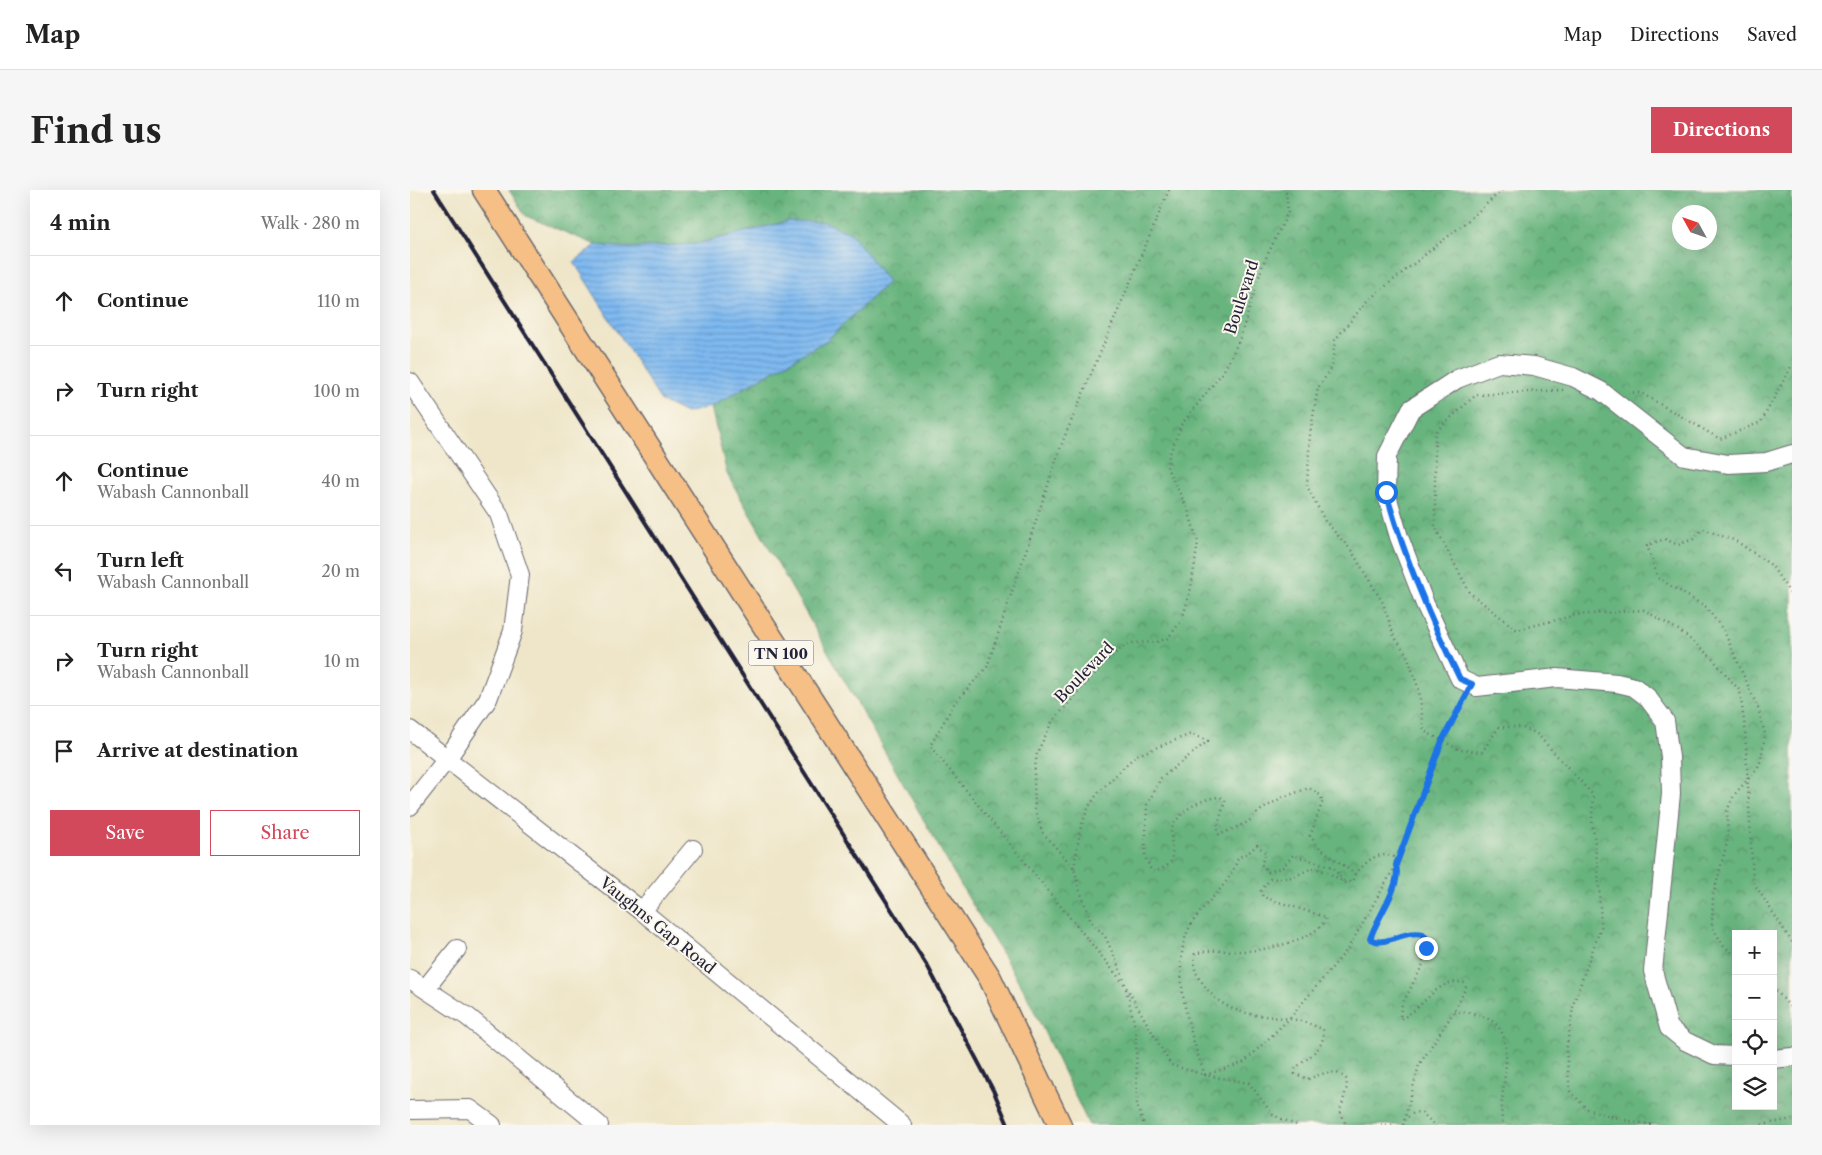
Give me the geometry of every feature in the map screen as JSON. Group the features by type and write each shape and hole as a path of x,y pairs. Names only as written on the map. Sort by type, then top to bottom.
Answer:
{"main road":[{"name":"TN 100","path":"484,190 990,978 1060,1125"}],"street":[{"path":"1732,1056 1714,1055 1686,1041 1670,1028 1653,970 1671,794 1670,756 1665,721 1647,697 1634,687 1618,683 1557,678 1477,687 1460,679 1447,653 1399,537 1386,492 1387,456 1411,409 1457,379 1499,363 1534,366 1573,377 1601,391 1684,456 1728,464 1766,462 1792,454"},
{"path":"410,382 499,514 520,575 513,631 488,699 447,759 410,806"},
{"name":"Vaughns Gap Road","path":"410,730 642,911 902,1125"},
{"path":"642,911 693,848"},
{"path":"425,989 457,949"},
{"path":"410,979 468,1017 599,1125"},
{"path":"1777,1059 1792,1057"},
{"path":"410,1110 470,1109 492,1125"}],"path":[{"path":"1170,190 1062,442 988,667 954,704 930,746 1125,985 1171,1065 1205,1075 1249,1083 1273,1115 1296,1125"},
{"name":"Boulevard","path":"1144,1125 1137,1106 1136,1031 1122,974 1105,936 1091,922 1074,868 1043,833 1035,811 1034,775 1037,753 1052,722 1106,662 1123,647 1133,643 1157,642 1168,638 1182,620 1191,588 1198,542 1188,510 1167,468 1169,456 1180,424 1223,372 1239,341 1263,264 1288,213 1286,190"},
{"path":"1601,391 1641,393 1720,439 1761,422 1792,365"},
{"path":"1566,390 1476,395 1435,432 1435,528 1470,593 1517,630 1576,615 1644,610 1680,630 1711,657 1740,691 1745,729 1753,882 1792,942"},
{"path":"1732,952 1724,947 1712,926 1713,896 1728,839 1727,811 1734,795 1758,769 1762,760 1766,734 1751,691 1724,631 1706,608 1658,578 1647,545 1665,539 1678,545 1693,539 1703,528 1736,541 1771,565 1792,596"},
{"path":"1205,1075 1243,1063 1288,1020 1347,950 1396,865 1442,741 1472,684"},
{"path":"1074,868 1080,830 1088,808 1098,793 1135,756 1191,734 1208,741 1161,778 1147,805 1145,856 1150,868 1156,872 1169,864 1172,858 1172,829 1186,811 1205,798 1220,797 1225,800 1216,828 1219,835 1248,822 1258,812 1281,798 1309,788 1320,795 1323,801 1310,836 1320,848 1355,874"},
{"path":"1205,1075 1184,1013 1181,948 1192,921 1232,876 1238,858 1248,853 1257,845 1266,853 1260,864 1268,872 1283,867 1293,855 1333,867 1345,883"},
{"path":"1346,1125 1340,1111 1347,1087 1346,1079 1341,1074 1329,1071 1308,1079 1295,1074 1296,1068 1322,1045 1325,1038 1323,1029 1302,1022 1254,1016 1232,1008 1212,996 1193,968 1194,954 1203,950 1245,952 1281,947 1310,934 1324,924 1326,917 1264,897 1261,891 1270,879 1293,877 1312,868 1326,871 1345,883 1353,881 1355,874 1375,855 1385,853 1394,857 1397,871 1390,897 1374,924 1370,939 1374,942 1385,941 1413,931 1423,934 1426,938 1423,964 1401,1007 1400,1019 1444,985 1455,981 1465,983 1466,988 1453,1013 1419,1065 1403,1125"},
{"path":"1777,992 1792,1009"},
{"path":"1453,1013 1469,1012 1490,1019 1503,1034 1506,1065 1501,1097 1503,1125"},
{"path":"1403,1120 1415,1112 1422,1113 1436,1125"},
{"path":"1762,1125 1792,1119"},
{"path":"1381,1125 1396,1125"}],"green space":[{"path":"509,190 1792,190 1792,1125 1089,1125 1025,992 960,884 727,474 711,407 827,340 888,282 789,221 696,244 629,248 596,245 526,216"}],"water":[{"path":"789,221 825,222 852,234 888,282 827,340 711,407 686,413 661,401 574,262 596,245 629,248 696,244"}],"railway":[{"path":"434,190 928,967 994,1092 1008,1125"}],"route":[{"path":"1386,492 1399,537 1425,604 1460,679 1472,684 1442,741 1396,865 1397,871 1390,897 1374,924 1370,939 1374,942 1385,941 1413,931 1423,934 1426,938 1426,948"}]}
